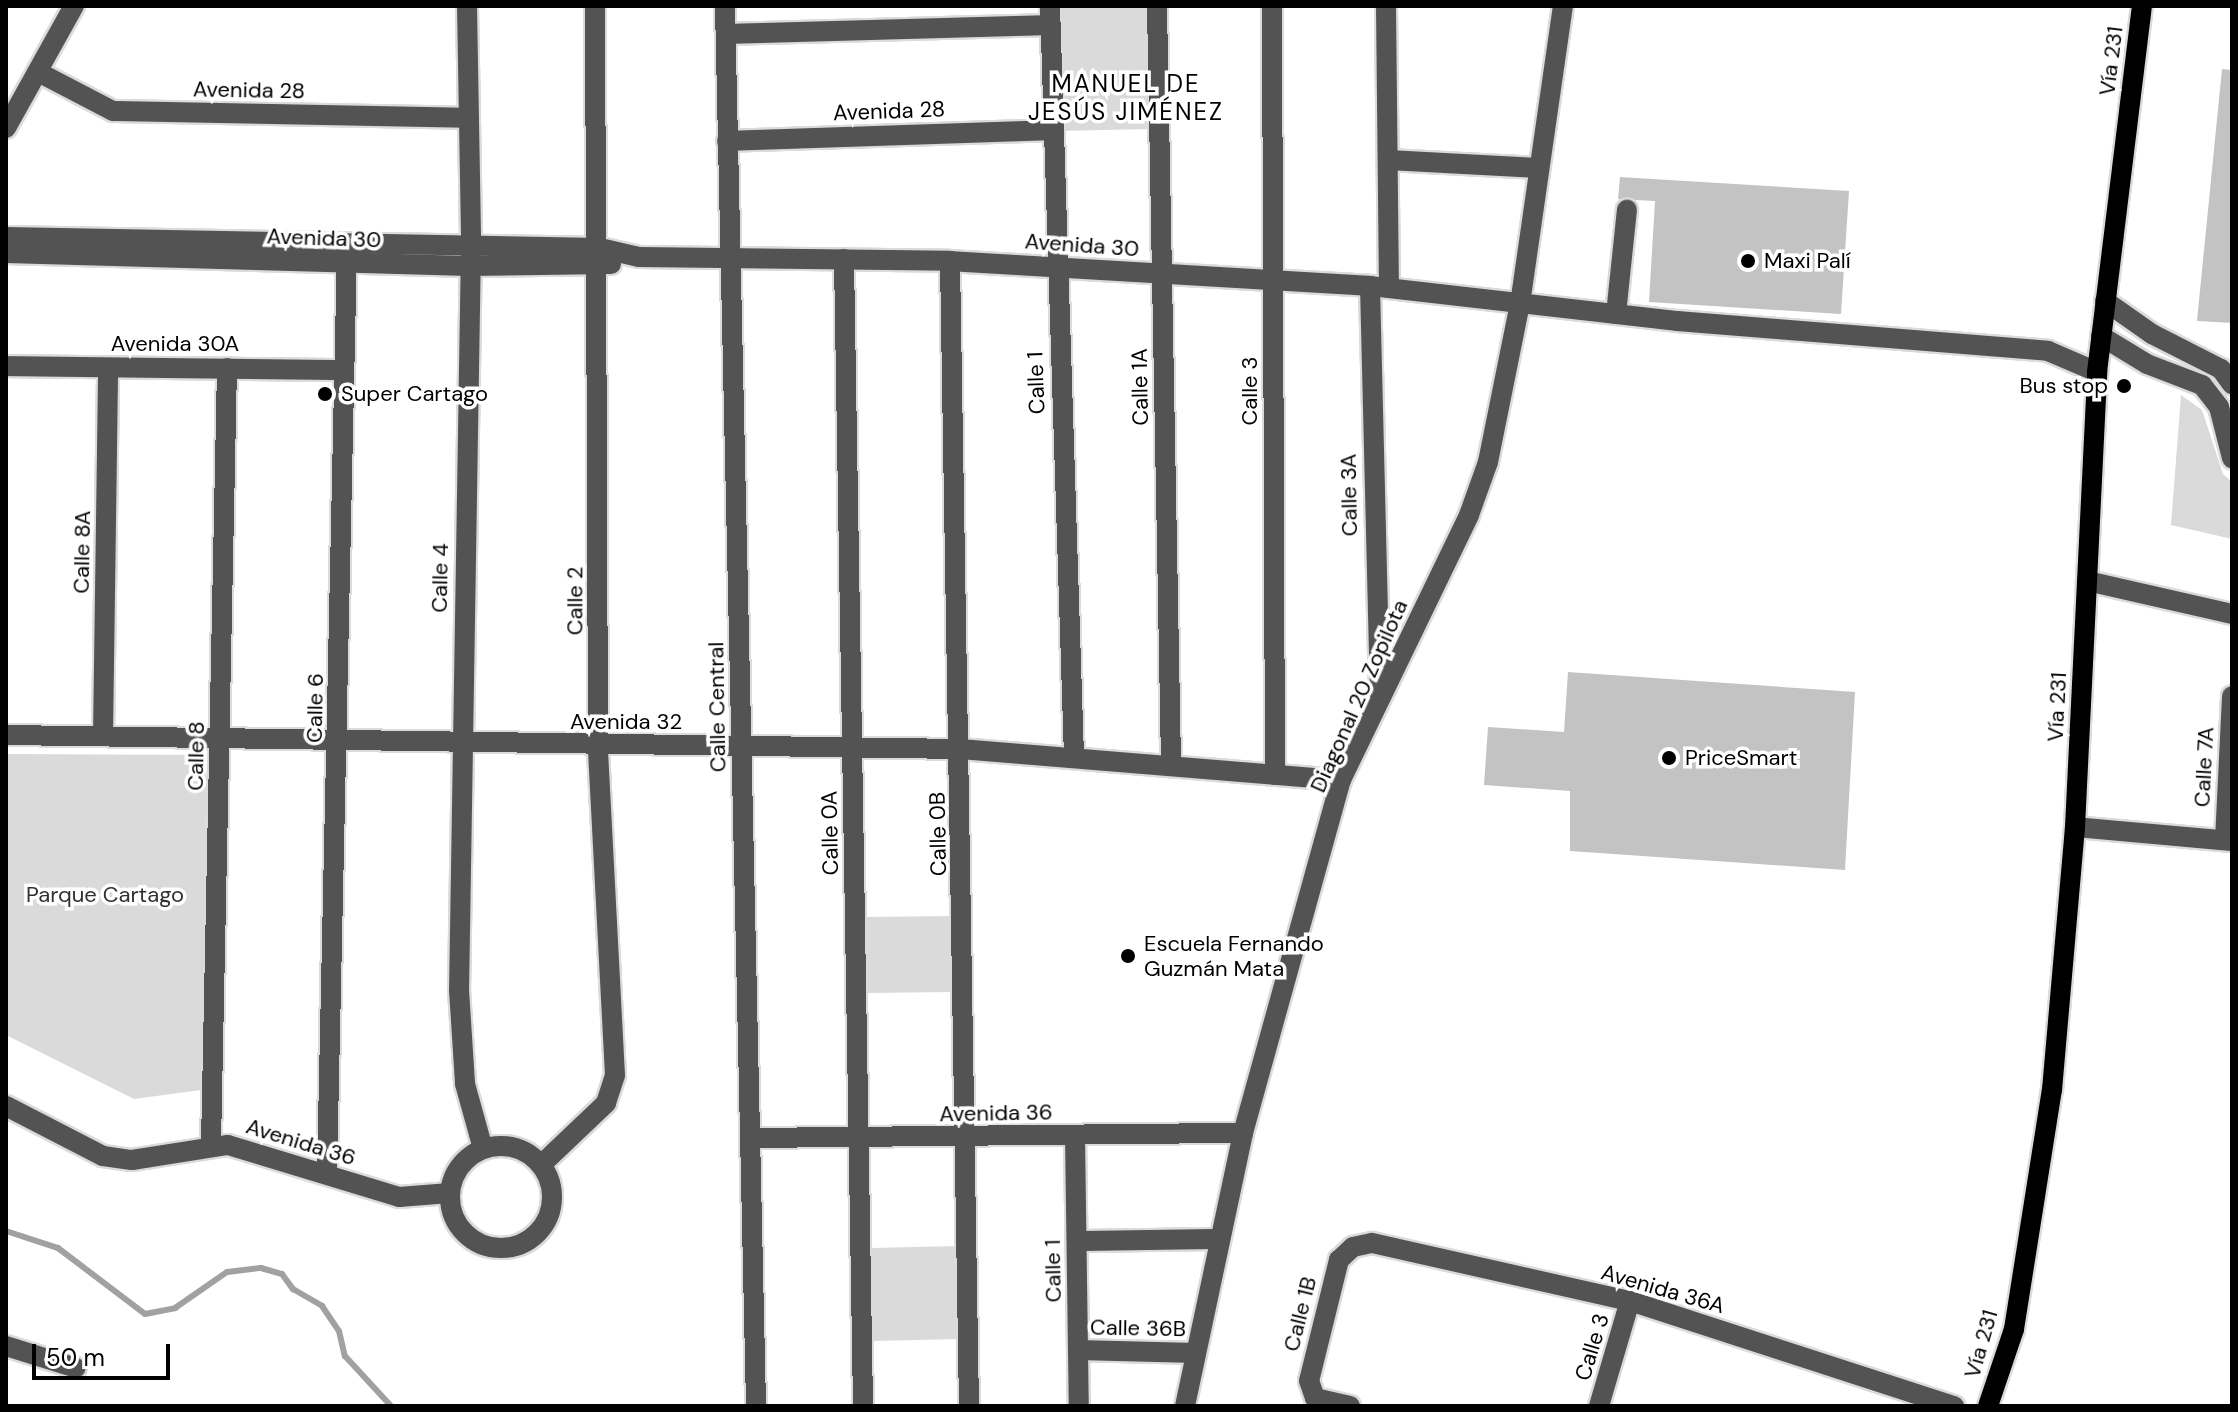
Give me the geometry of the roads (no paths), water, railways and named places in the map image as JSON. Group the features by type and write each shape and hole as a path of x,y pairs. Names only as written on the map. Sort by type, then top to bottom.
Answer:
{"main road":[{"name":"Vía 231","path":"1988,1406 2014,1329 2052,1090 2075,827 2097,372 2142,6"}],"street":[{"path":"6,128 74,6"},
{"name":"Calle 4","path":"467,6 470,256 461,741 461,1049 483,1149"},
{"name":"Calle 2","path":"541,1165 613,1091 598,747 600,258 595,6"},
{"name":"Calle Central","path":"725,6 756,1406"},
{"name":"Calle 1A","path":"1157,6 1171,766"},
{"name":"Calle 3","path":"1272,6 1275,775"},
{"name":"Calle 3A","path":"1380,702 1380,287 1389,160 1386,6"},
{"name":"Diagonal 20 Zopilota","path":"1185,1406 1243,1133 1341,780 1380,702 1488,462 1520,304 1563,6"},
{"path":"726,34 1050,16"},
{"name":"Calle 1","path":"1050,16 1074,758"},
{"name":"Avenida 28","path":"38,72 113,111 468,118"},
{"name":"Avenida 28","path":"727,141 1053,130"},
{"path":"1389,160 1538,168"},
{"path":"1616,314 1627,210"},
{"name":"Avenida 30","path":"6,237 346,254"},
{"name":"Avenida 30","path":"6,253 844,259 1056,267 1162,276 1380,287 1616,314 2048,351 2097,372"},
{"name":"Calle 6","path":"327,1171 339,739 346,254"},
{"name":"Calle 0A","path":"844,259 863,1406"},
{"name":"Calle 0B","path":"950,261 961,749 969,1406"},
{"path":"2105,301 2152,334 2228,369 2210,394"},
{"path":"2101,336 2147,364 2202,385 2219,407 2232,458"},
{"name":"Avenida 30A","path":"6,366 344,370"},
{"name":"Calle 8A","path":"103,736 108,368"},
{"name":"Calle 8","path":"211,1144 227,368"},
{"path":"2087,581 2232,614"},
{"name":"Calle 7A","path":"2228,841 2232,696"},
{"name":"Avenida 32","path":"6,735 461,741 598,747 961,749 1341,780"},
{"path":"2075,827 2228,841"},
{"name":"Avenida 36","path":"6,1106 103,1156 170,1156 211,1144 258,1150 399,1197 450,1193"},
{"name":"Avenida 36","path":"750,1138 1243,1133"},
{"name":"Calle 1","path":"1075,1136 1079,1406"},
{"path":"515,1148 541,1165 551,1187 550,1211 543,1226 517,1245 500,1248 469,1237 451,1209 450,1193 461,1167 483,1149 515,1148"},
{"path":"1077,1241 1220,1239"},
{"name":"Avenida 36A","path":"1353,1247 1372,1243 1630,1301 1954,1406"},
{"name":"Calle 1B","path":"1350,1406 1315,1398 1309,1381 1339,1260 1353,1247"},
{"name":"Calle 3","path":"1599,1406 1630,1301"},
{"path":"6,1346 76,1368"},
{"name":"Calle 36B","path":"1078,1350 1196,1353"}],"waterway":[{"path":"6,1231 58,1248 145,1314 175,1308 227,1272 261,1268 282,1274 293,1289 322,1306 339,1331 345,1356 391,1406"}],"place":[{"name":"Maxi Palí","path":"1748,261"},
{"name":"Bus stop","path":"2124,386"},
{"name":"Super Cartago","path":"325,394"},
{"name":"PriceSmart","path":"1669,758"},
{"name":"Escuela Fernando Guzmán Mata","path":"1128,956"}],"district":[{"name":"MANUEL DE JESÚS JIMÉNEZ","path":"1126,98"}],"park label":[{"name":"Parque Cartago","path":"105,895"}]}
